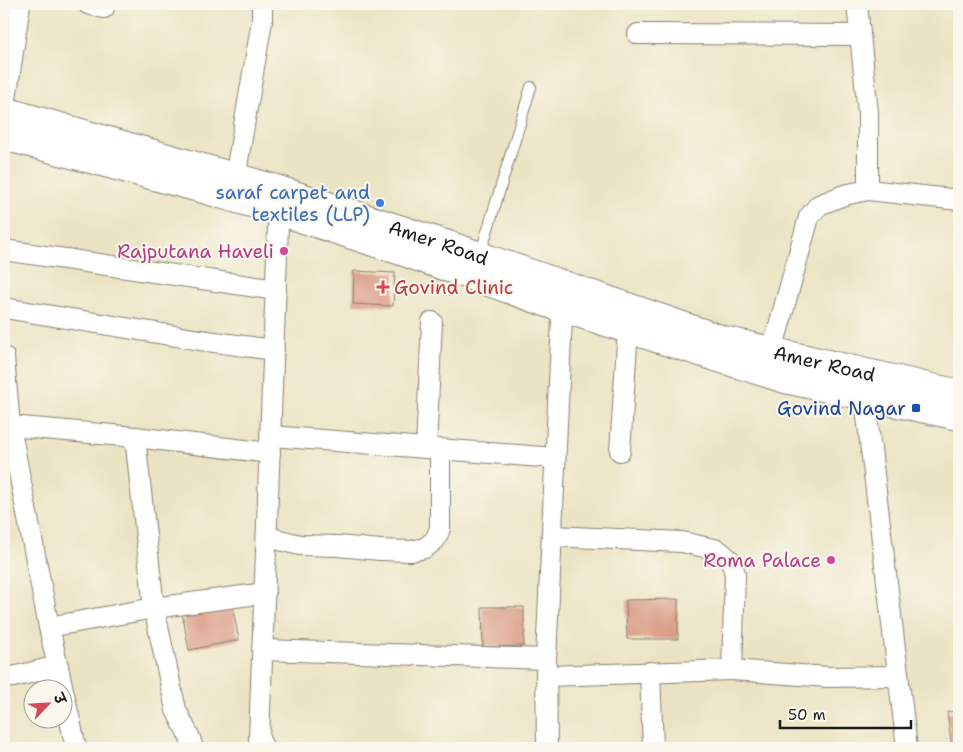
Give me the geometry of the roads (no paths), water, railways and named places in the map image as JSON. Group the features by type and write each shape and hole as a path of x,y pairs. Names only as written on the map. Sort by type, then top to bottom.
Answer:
{"main road":[{"name":"Amer Road","path":"4,112 235,178 279,200 416,256 723,340 772,351 939,413 959,416"},
{"name":"Amer Road","path":"4,136 184,184 279,200 479,256 563,296 628,330 784,379 864,384 959,394"}],"street":[{"path":"4,112 20,4"},
{"path":"235,178 262,21 262,4"},
{"path":"857,4 868,113 868,190"},
{"path":"638,34 859,35"},
{"path":"772,351 809,217 819,205 868,190 959,200"},
{"path":"264,748 259,739 279,200"},
{"path":"4,250 276,290"},
{"path":"546,748 546,668 563,296"},
{"path":"4,308 274,350"},
{"path":"267,537 300,545 411,551 425,548 436,540 440,529 433,449 432,322"},
{"path":"620,451 628,330"},
{"path":"4,357 10,426 49,627 76,748"},
{"path":"864,384 907,748"},
{"path":"10,426 135,438 270,445 433,449 555,458"},
{"path":"135,438 154,608 176,710 193,748"},
{"path":"552,536 682,542 718,550 730,561 735,574 732,670"},
{"path":"49,627 154,608 265,593"},
{"path":"263,650 546,668 650,672 732,670 828,677 898,676"},
{"path":"4,676 13,677 58,666"},
{"path":"650,672 653,748"}],"lane":[{"path":"479,256 531,86"}],"place":[{"name":"saraf carpet and textiles (LLP)","path":"380,203"},
{"name":"Rajputana Haveli","path":"284,251"},
{"name":"Govind Clinic","path":"383,287"},
{"name":"Govind Nagar","path":"916,408"},
{"name":"Roma Palace","path":"831,560"}]}
